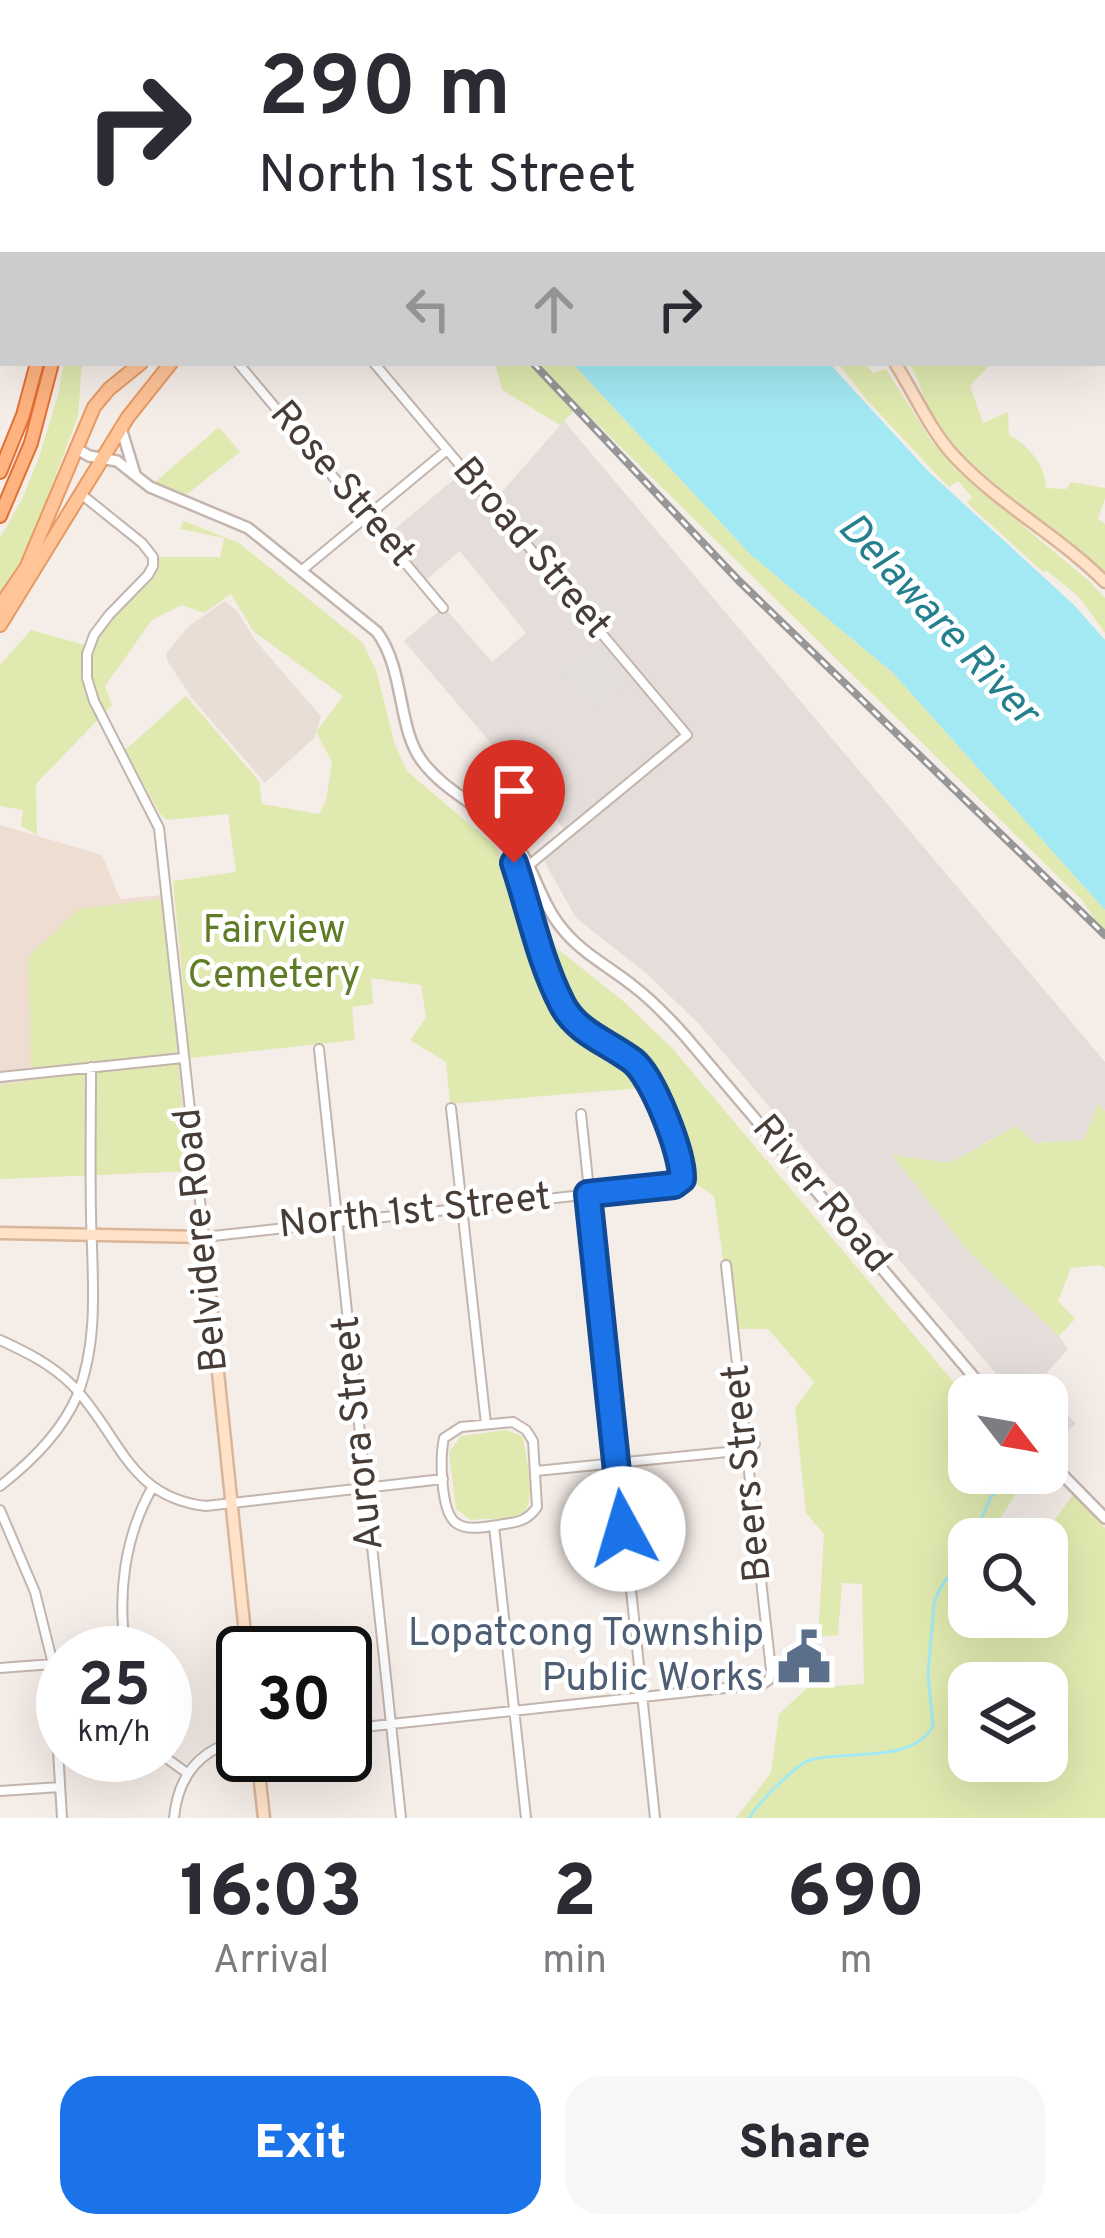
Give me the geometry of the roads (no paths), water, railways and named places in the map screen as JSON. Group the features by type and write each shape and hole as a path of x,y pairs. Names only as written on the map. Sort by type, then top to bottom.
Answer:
{"highway":[{"path":"0,472 37,366"},
{"path":"0,516 31,443 51,366"}],"main road":[{"path":"0,607 22,575 94,407 137,366"},
{"path":"0,625 121,428 169,366"},
{"path":"897,366 953,455 1105,582"},
{"path":"115,384 133,410"},
{"path":"56,496 77,500"},
{"name":"North 1st Street","path":"0,1233 204,1238"},
{"name":"Belvidere Road","path":"204,1238 244,1626"},
{"path":"260,1782 264,1818"}],"street":[{"name":"Rose Street","path":"241,366 443,608"},
{"name":"Broad Street","path":"377,366 687,735 528,866"},
{"path":"121,428 135,474"},
{"path":"77,449 120,463 156,490 248,528 360,616 383,640 421,760 513,839"},
{"path":"301,572 447,450"},
{"name":"Belvidere Road","path":"77,500 142,544 153,557 152,569 101,625 87,654 89,689 159,826 204,1238"},
{"name":"River Road","path":"513,839 563,930 648,998 686,1036 971,1374"},
{"name":"North 1st Street","path":"204,1238 674,1185 682,1178 677,1149 643,1072 630,1058 584,1030 562,1005 531,923 512,854 513,839"},
{"name":"Aurora Street","path":"319,1048 401,1818"},
{"path":"0,1077 183,1058"},
{"path":"0,1486 45,1446 67,1414 85,1369 92,1325 91,1067"},
{"path":"451,1108 486,1424"},
{"path":"581,1114 655,1818"},
{"name":"Beers Street","path":"640,1697 764,1684 771,1670 751,1447 726,1265"},
{"path":"0,1340 43,1362 78,1392 136,1470 169,1498 196,1505 443,1479"},
{"path":"513,1422 526,1430 533,1441 538,1502 533,1514 523,1520 470,1528 448,1514 441,1452 448,1433 486,1424 513,1422"},
{"path":"536,1471 751,1447"},
{"path":"1068,1480 1105,1518"},
{"path":"124,1626 125,1565 133,1528 152,1488"},
{"path":"0,1510 43,1626"},
{"path":"494,1526 526,1818"},
{"path":"0,1668 36,1665"},
{"path":"372,1726 640,1697"},
{"path":"60,1782 62,1818"},
{"path":"174,1818 184,1782"},
{"path":"0,1791 60,1787"}],"water":[{"name":"Delaware River","path":"575,366 832,366 928,471 1074,605 1105,640 1105,910 892,672 751,555"}],"waterway":[{"path":"982,1518 994,1494"},
{"path":"750,1818 777,1785 810,1760 896,1751 924,1737 933,1725 928,1674 934,1604 948,1577"}],"railway":[{"path":"536,366 739,581 1105,935"}],"place":[{"name":"Lopatcong Township Public Works","path":"804,1657"}],"park label":[{"name":"Fairview Cemetery","path":"274,954"}]}
